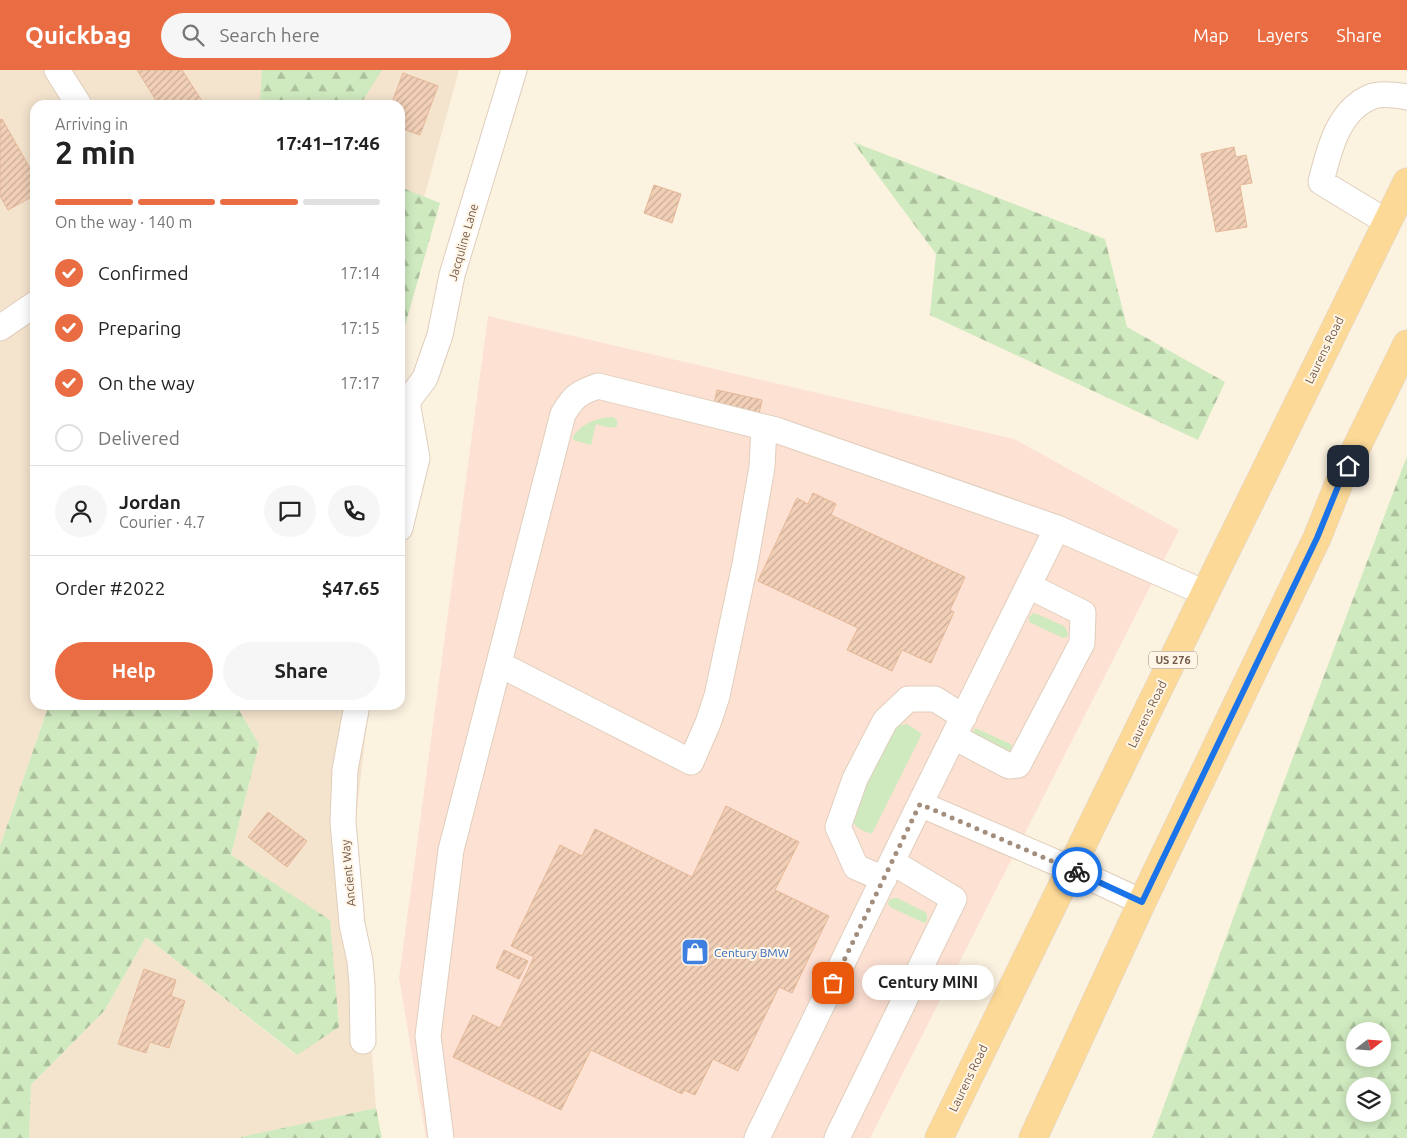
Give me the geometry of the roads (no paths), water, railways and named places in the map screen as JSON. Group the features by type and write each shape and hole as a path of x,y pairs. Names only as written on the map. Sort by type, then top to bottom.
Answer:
{"main road":[{"name":"Laurens Road","path":"939,1138 1407,182"},
{"path":"1033,1138 1142,902 1317,538 1339,484 1407,344"}],"street":[{"path":"58,70 76,100"},
{"name":"Jacquline Lane","path":"405,402 424,378 440,335 452,275 514,70"},
{"path":"1387,222 1321,182 1330,148 1343,120 1358,104 1374,96 1391,94 1407,96"},
{"path":"0,328 30,307"},
{"path":"441,1138 428,1036 452,850 563,414 570,402 582,392 598,386 776,430 1057,528 1205,593"},
{"path":"405,407 417,458 405,507"},
{"path":"499,664 691,762 708,724 717,696 747,554 762,467 764,428"},
{"path":"757,1138 1057,528"},
{"path":"837,1138 954,898 888,871 856,867 838,827 856,779 885,722 908,699 935,699 959,727 1009,766 1018,765 1082,642 1083,613 1029,586"},
{"name":"Ancient Way","path":"355,710 345,770 343,822 352,924 360,961 363,1041"},
{"path":"920,804 1071,869 1142,902"}],"place":[{"name":"Century BMW","path":"695,952"},
{"name":"Century MINI","path":"833,983"}]}
